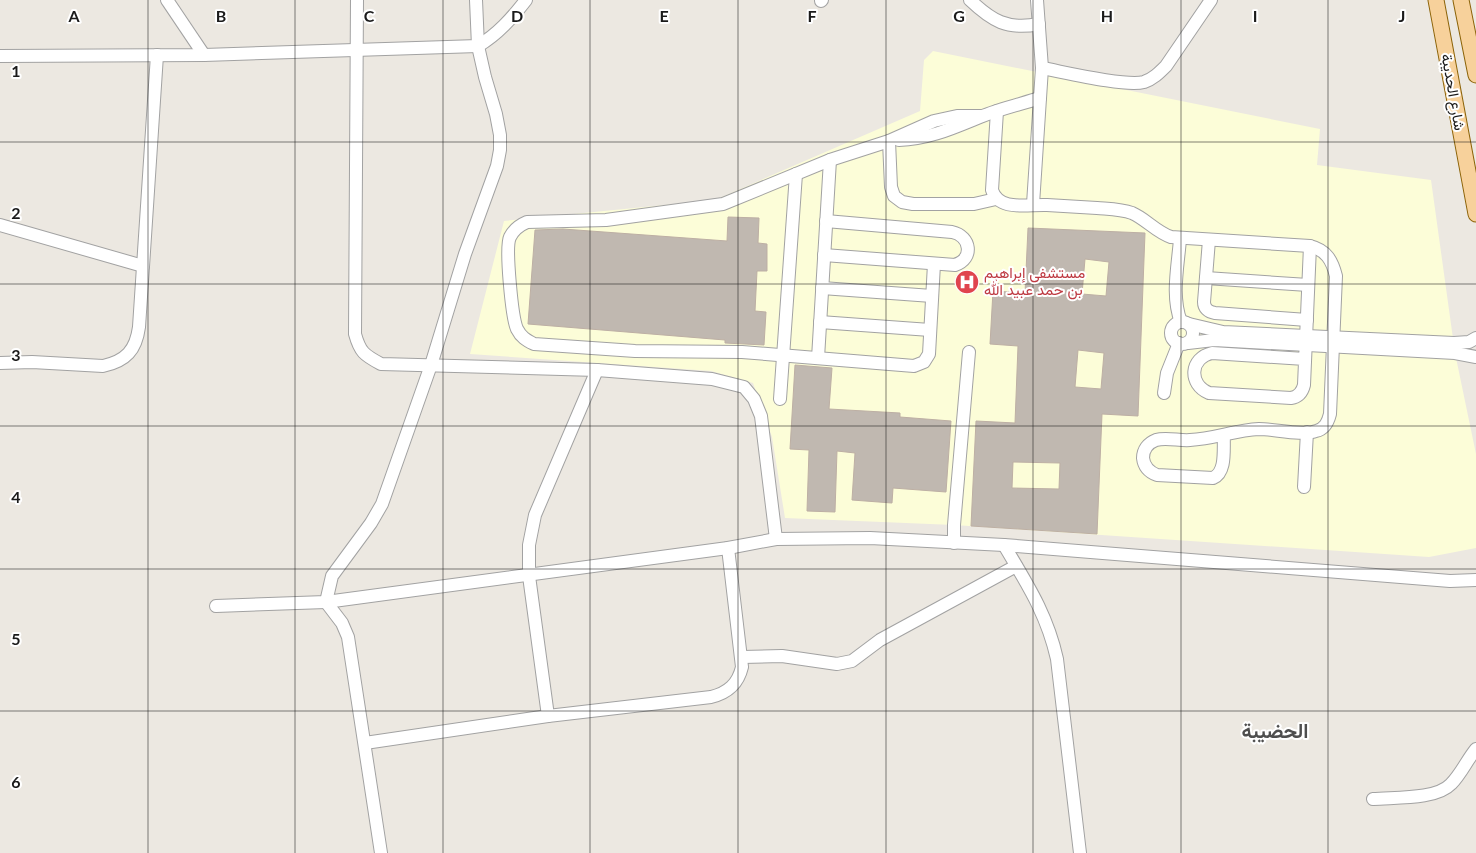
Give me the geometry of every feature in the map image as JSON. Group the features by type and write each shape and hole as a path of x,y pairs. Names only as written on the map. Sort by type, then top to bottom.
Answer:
{"main road":[{"name":"شارع الحديبة","path":"1436,0 1476,214"},
{"name":"شارع الحديبة","path":"1461,0 1472,34 1476,75"},
{"path":"1441,27 1455,66 1468,131 1472,140 1476,143"}],"street":[{"path":"167,0 204,56"},
{"path":"357,0 355,334 359,348 367,357 381,364 597,370 712,379 744,387 754,399 761,416 776,539"},
{"path":"326,602 332,576 371,523 382,504 431,365 465,254 492,182 500,150 500,135 496,114 478,46 476,0"},
{"path":"0,56 204,56 478,46 493,37 506,25 526,0"},
{"path":"970,0 988,16 1001,23 1018,26 1039,24"},
{"path":"1033,204 1042,68 1037,0"},
{"path":"1042,68 1132,83 1151,79 1166,66 1211,0"},
{"path":"0,363 32,362 103,366 114,364 124,358 132,349 137,339 157,56"},
{"path":"934,264 929,354 927,359 919,365 722,352 635,351 534,344 526,340 516,327 508,245 517,227 527,222 606,220 712,206 737,200 830,160 889,141 923,125 957,116 982,116 1040,98"},
{"path":"997,111 992,190 996,199 1004,204 1033,204 1127,211 1141,218 1163,234 1180,239 1310,246 1318,248 1325,253 1334,268 1336,276 1330,414 1328,421 1320,430 1307,432 1259,429 1191,440 1155,440 1144,451 1145,466 1157,475 1213,478 1220,474 1222,469 1224,435"},
{"path":"889,141 891,187 894,196 902,202 913,204 974,204 996,199"},
{"path":"818,358 830,160"},
{"path":"780,399 796,174"},
{"path":"824,255 955,265 963,260 968,252 965,238 952,232 826,221"},
{"path":"0,225 143,266"},
{"path":"1164,393 1167,372 1183,343 1191,340 1193,332 1177,309 1176,295 1180,239"},
{"path":"1209,240 1204,306 1212,313 1307,320"},
{"path":"1305,359 1212,352 1198,360 1194,374 1197,384 1209,392 1298,396 1303,389 1305,359 1307,320 1310,246"},
{"path":"1206,278 1308,285"},
{"path":"822,288 932,296"},
{"path":"820,322 930,330"},
{"path":"1306,340 1214,340 1183,343 1173,338 1172,330 1174,326 1185,323 1223,332 1455,353 1476,357"},
{"path":"1333,342 1454,343 1469,342 1476,338"},
{"path":"954,543 969,352"},
{"path":"548,716 529,576 529,545 535,515 597,370"},
{"path":"1304,487 1307,432"},
{"path":"216,606 326,602 529,576 728,548 776,539 870,538 1004,545 1450,581 1476,580"},
{"path":"1004,545 1046,620 1057,659 1080,853"},
{"path":"365,743 548,716 720,695 728,691 740,676 742,667 728,548"},
{"path":"742,657 782,656 837,664 852,662 880,640 1016,566"},
{"path":"326,602 342,623 348,637 381,853"},
{"path":"1372,799 1440,792 1454,782 1476,749"}],"shaded area":[{"name":"مستشفى إبراهيم بن حمد عبيد الله","path":"933,51 1320,129 1317,165 1431,180 1455,353 1476,454 1476,548 1429,557 954,525 785,518 772,437 753,383 711,371 470,354 504,221 715,200 920,111 924,60"}],"building":[{"path":"728,217 759,218 758,243 767,244 767,271 757,271 755,311 766,312 764,345 725,343 725,340 528,324 535,230 563,229 727,241"},
{"path":"1028,228 1145,233 1138,416 1102,414 1097,534 971,526 976,421 1015,423 1018,346 990,344 993,291 1025,293","holes":["1085,259 1109,262 1106,296 1082,294","1078,350 1104,353 1101,389 1075,387","1013,462 1060,463 1059,489 1012,488"]},
{"path":"795,365 832,368 829,409 900,413 900,417 951,421 946,492 893,488 892,503 852,500 855,453 837,451 835,512 807,511 809,450 790,449"}],"place":[{"name":"مستشفى إبراهيم بن حمد عبيد الله","path":"967,282"}],"district":[{"name":"الحضيبة","path":"1275,731"}]}
